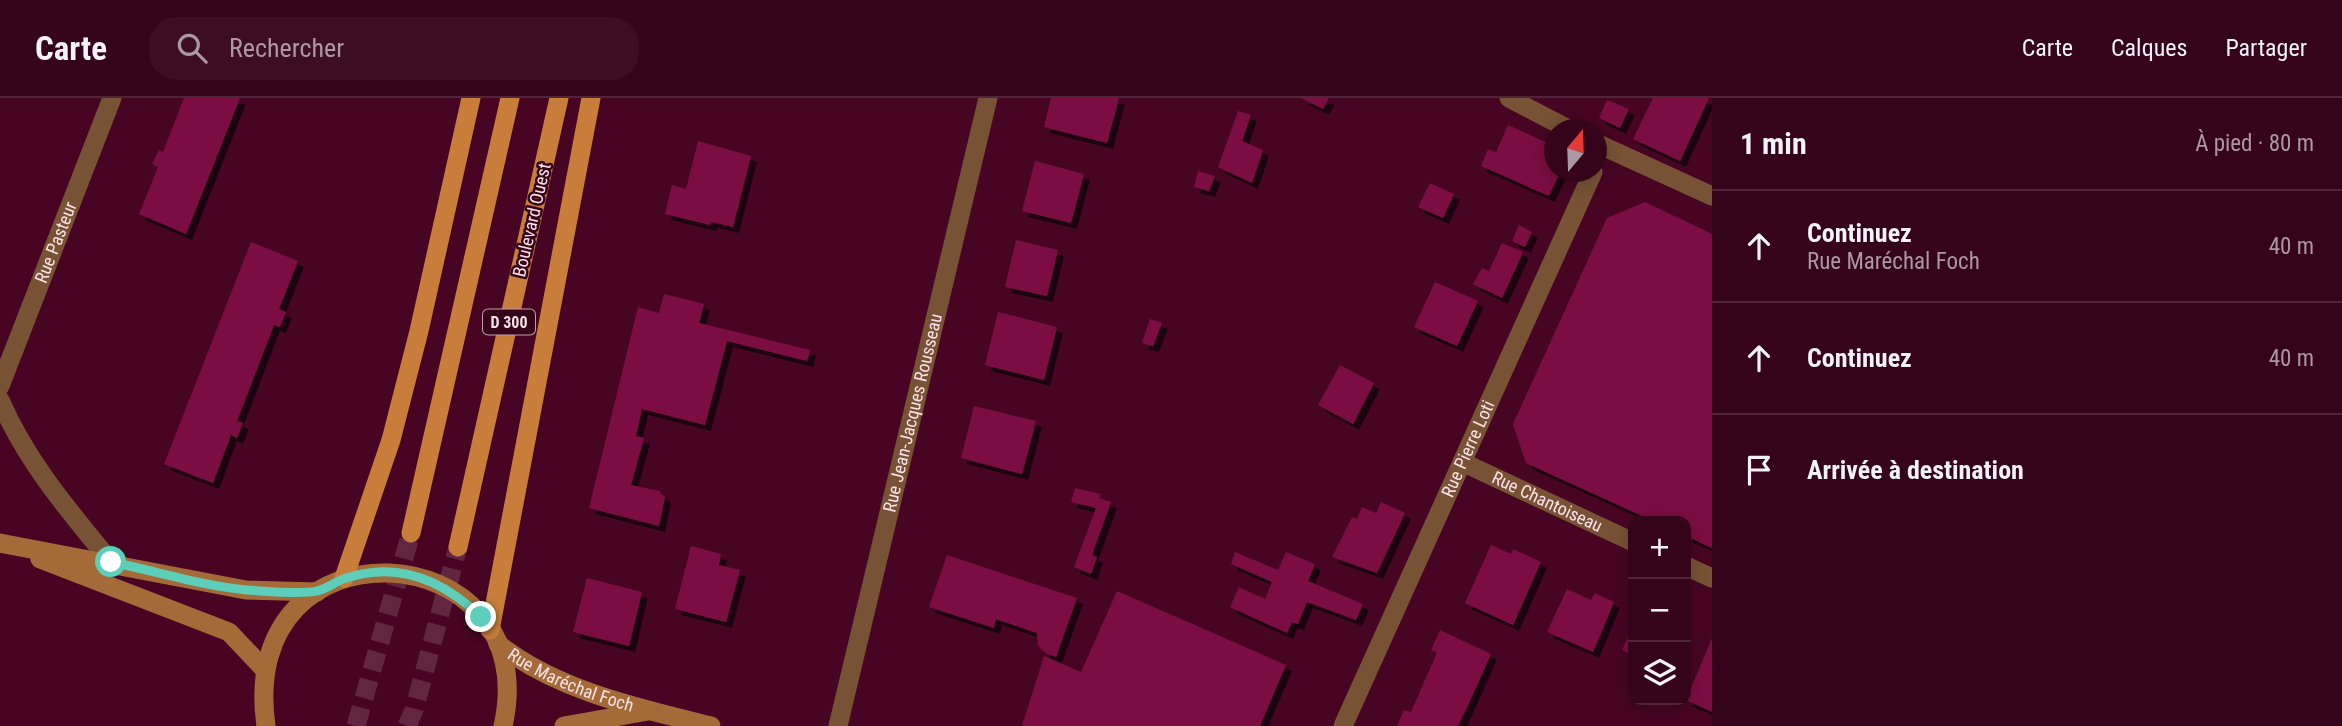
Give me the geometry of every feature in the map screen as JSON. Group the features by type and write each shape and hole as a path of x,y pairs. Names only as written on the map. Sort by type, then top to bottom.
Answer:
{"main road":[{"path":"344,578 391,440 419,331 471,98"},
{"name":"D 300","path":"411,533 510,98"},
{"name":"Boulevard Ouest","path":"458,547 559,98"},
{"path":"503,726 508,706 507,673 494,637 591,98"},
{"path":"0,543 111,562 246,590 317,592"},
{"path":"0,543 229,632 264,669"},
{"name":"Rue Maréchal Foch","path":"317,592 344,578 376,571 409,573 431,580 459,596 494,637 526,666 649,711 711,726"},
{"path":"266,726 262,697 264,669 276,636 295,611 317,592"},
{"name":"Rue Maréchal Foch","path":"564,726 649,711"}],"street":[{"name":"Rue Pasteur","path":"0,386 112,98"},
{"name":"Rue Jean-Jacques Rousseau","path":"838,726 988,98"},
{"path":"1509,98 1549,119"},
{"path":"1607,155 1712,196"},
{"name":"Rue Pierre Loti","path":"1343,726 1588,182"},
{"path":"0,400 14,432 51,488 111,562"},
{"name":"Rue Chantoiseau","path":"1462,462 1628,540"},
{"path":"1691,568 1712,578"}],"building":[{"path":"184,98 240,98 186,234 139,214 158,167 152,164 159,150 163,152"},
{"path":"1051,98 1119,98 1107,143 1044,127"},
{"path":"1301,98 1329,98 1323,109"},
{"path":"1653,98 1709,98 1680,161 1633,139"},
{"path":"1607,100 1629,109 1620,128 1607,122 1607,119 1599,118"},
{"path":"1238,111 1251,115 1242,141 1263,150 1252,183 1218,167"},
{"path":"1508,125 1544,141 1544,182 1555,182 1549,196 1481,166 1488,149 1496,152"},
{"path":"698,141 751,156 733,227 712,222 710,225 665,214 672,185 686,189"},
{"path":"1035,161 1084,174 1071,223 1022,211"},
{"path":"1198,171 1215,176 1209,191 1194,187"},
{"path":"1430,183 1454,194 1443,218 1418,207"},
{"path":"1645,202 1712,234 1712,548 1691,538 1691,516 1642,516 1526,463 1513,424 1607,218"},
{"path":"1519,225 1532,232 1525,247 1512,241"},
{"path":"1016,240 1058,250 1047,296 1005,287"},
{"path":"251,242 298,261 279,309 286,312 280,327 274,325 237,421 243,423 237,438 231,435 213,483 164,464"},
{"path":"1502,243 1523,252 1502,298 1473,284 1482,268 1489,271"},
{"path":"1435,282 1478,301 1457,346 1414,327"},
{"path":"664,294 704,304 699,323 810,350 807,361 727,341 705,425 642,409 636,436 644,438 631,485 659,491 665,497 659,526 589,508 638,307 659,313"},
{"path":"998,312 1057,327 1044,380 985,365"},
{"path":"1150,319 1162,323 1153,346 1142,343"},
{"path":"1340,365 1374,383 1353,424 1318,405"},
{"path":"974,406 1036,421 1022,474 961,458"},
{"path":"1075,488 1101,494 1099,498 1111,502 1092,555 1097,557 1091,574 1074,567 1096,508 1071,502"},
{"path":"1381,502 1405,513 1377,573 1332,557 1352,517 1357,519 1362,507 1376,513"},
{"path":"1491,545 1511,554 1513,549 1541,562 1513,625 1465,603"},
{"path":"691,546 721,554 719,565 740,570 726,622 675,609"},
{"path":"1235,552 1278,570 1286,552 1315,564 1308,581 1363,604 1356,620 1307,602 1298,624 1292,622 1287,633 1230,607 1239,587 1265,599 1272,582 1231,564"},
{"path":"947,555 1077,598 1056,657 1047,654 1038,646 1037,633 996,619 994,628 929,607"},
{"path":"587,578 642,592 629,646 573,632"},
{"path":"1567,589 1591,600 1595,593 1614,602 1593,652 1547,632"},
{"path":"1117,591 1286,665 1260,726 1022,726 1044,656 1081,672"},
{"path":"1440,630 1491,654 1458,726 1397,726 1404,710 1411,712 1437,653 1431,650"},
{"path":"1628,637 1628,653 1622,650"},
{"path":"1712,638 1712,712 1691,702 1691,688"}],"tunnel":[{"path":"356,726 411,533"},
{"path":"407,726 414,710 458,547"}],"route":[{"path":"111,562 246,590 317,592 344,578 376,571 409,573 431,580 459,596 481,617"}]}
